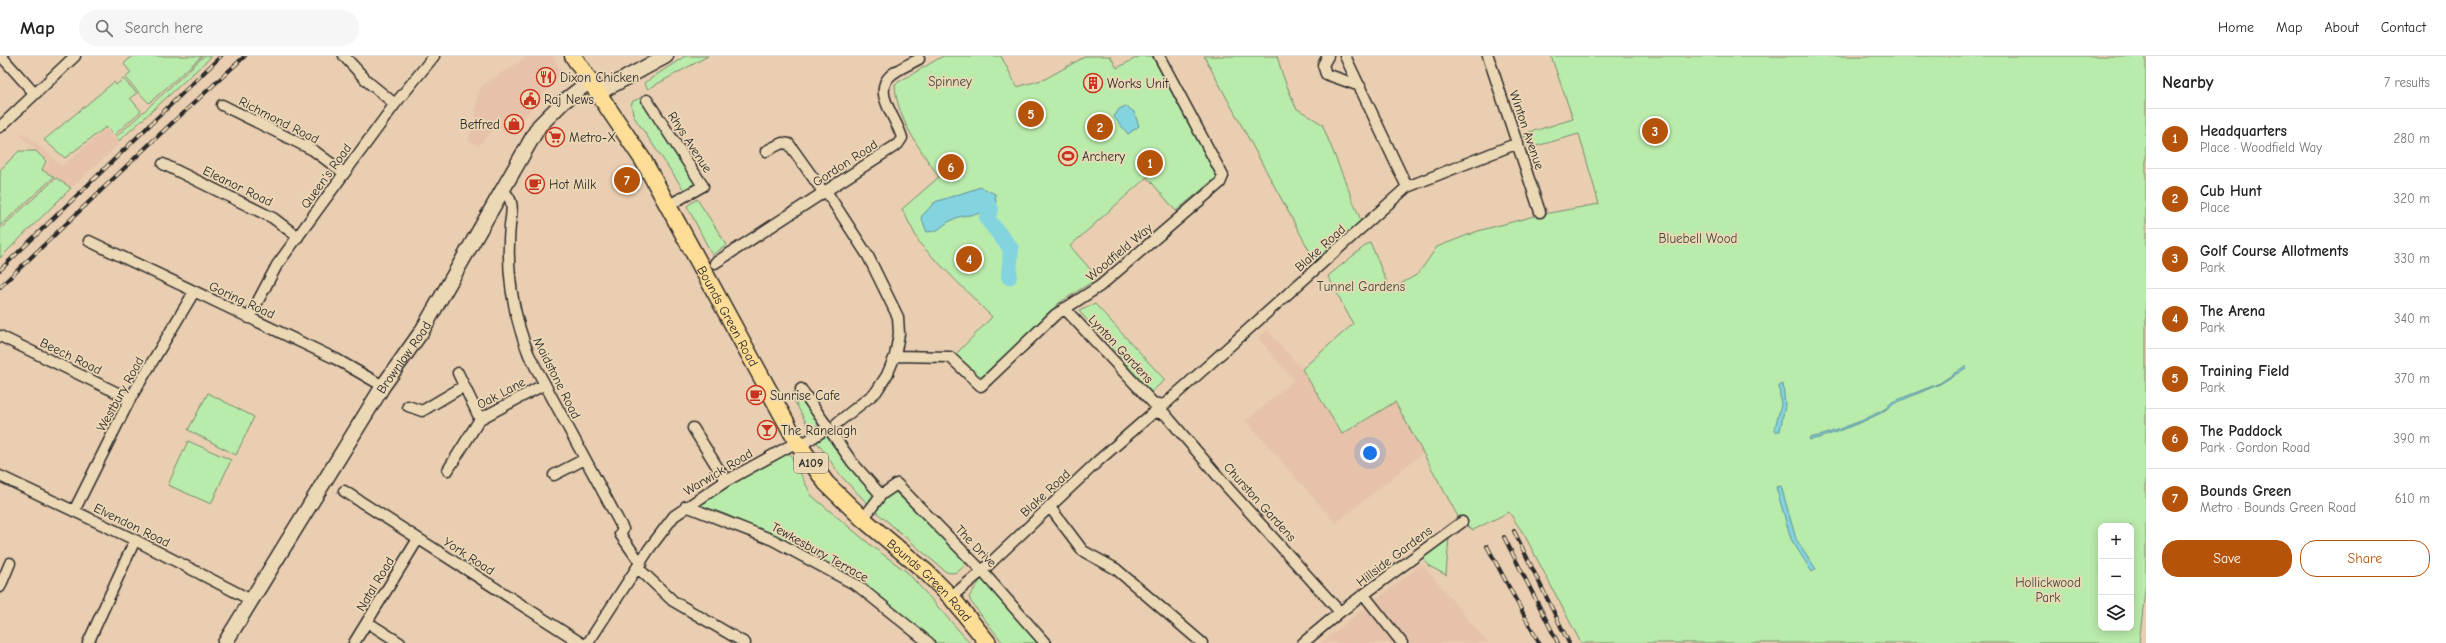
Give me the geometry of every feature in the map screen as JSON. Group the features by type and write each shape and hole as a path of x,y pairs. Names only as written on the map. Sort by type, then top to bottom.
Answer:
{"main road":[{"name":"Bounds Green Road","path":"573,56 643,160 669,205 798,444 826,483 863,519 926,572 951,597 988,643"},
{"name":"Brownlow Road","path":"225,643 384,386 422,331 541,123 594,87 666,56"}],"street":[{"path":"1,56 35,94"},
{"path":"0,127 75,56"},
{"path":"344,56 368,82 395,104"},
{"name":"Queen's Road","path":"249,318 277,265 395,104 434,56"},
{"name":"Woodfield Way","path":"895,356 950,357 981,386 1064,308 1100,286 1220,183 1223,176 1160,56"},
{"path":"1328,56 1323,65 1326,74 1360,86"},
{"path":"1345,56 1407,187"},
{"name":"Winton Avenue","path":"1488,56 1540,212"},
{"name":"Gordon Road","path":"715,263 898,144 902,138 883,96 883,89 890,75 920,57"},
{"name":"Rhys Avenue","path":"647,100 703,186 669,205"},
{"name":"Richmond Road","path":"222,105 313,150 344,173"},
{"path":"766,151 782,143 789,144 825,192 868,256 898,317 899,334 895,356 887,375 876,392 837,422"},
{"name":"Blake Road","path":"951,597 982,571 1049,506 1254,325 1407,187 1518,143"},
{"name":"Eleanor Road","path":"163,164 273,218 298,237"},
{"name":"Maidstone Road","path":"502,190 509,195 512,204 510,272 517,316 529,356 623,529 620,534 639,566"},
{"name":"Goring Road","path":"88,241 336,359 384,386"},
{"name":"Westbury Road","path":"74,511 130,399 194,292"},
{"name":"Lynton Gardens","path":"1064,308 1159,409"},
{"name":"Beech Road","path":"0,336 130,399"},
{"path":"458,373 480,419"},
{"name":"Oak Lane","path":"448,470 480,419 545,384"},
{"path":"408,406 422,411 464,386"},
{"path":"801,389 852,462 881,496"},
{"name":"Churston Gardens","path":"1159,409 1340,612"},
{"path":"693,428 726,481"},
{"name":"Warwick Road","path":"639,566 674,516 686,506 726,481 827,428"},
{"path":"554,475 585,460"},
{"name":"Elvendon Road","path":"0,476 135,540 251,600"},
{"name":"The Drive","path":"863,519 881,496 897,484 982,571 1045,643"},
{"name":"York Road","path":"344,491 581,643"},
{"name":"Tewkesbury Terrace","path":"686,506 762,534 852,583 929,643"},
{"path":"1049,506 1083,551 1116,569 1202,643"},
{"name":"Hillside Gardens","path":"1303,643 1340,612 1462,522"},
{"name":"Natal Road","path":"354,643 418,539"},
{"path":"88,643 135,540"},
{"path":"0,587 10,563"},
{"path":"588,643 639,566 673,601 745,643"},
{"path":"1364,595 1402,643"},
{"path":"367,622 400,643"}],"shaded area":[{"path":"528,56 553,56 561,73 522,120 515,136 496,126 478,146 468,140 474,126 478,93 483,85"},
{"path":"106,129 120,143 71,188 44,170 49,161 20,136 24,133 62,166"},
{"path":"1267,330 1302,369 1342,434 1395,402 1423,453 1336,523 1246,421 1294,380 1258,338"},
{"path":"1422,564 1488,643 1320,643"}],"green space":[{"path":"132,56 202,56 149,103 125,78 131,73 124,64"},
{"path":"204,56 212,56 119,141 116,137"},
{"path":"685,56 708,56 648,89 644,83"},
{"name":"Spinney","path":"943,56 1001,56 1017,87 1045,79 1086,56 1110,56 1117,68 1140,56 1152,56 1217,177 1176,211 1147,177 1070,246 1098,278 1059,303 979,380 954,356 992,317 920,244 902,209 939,177 910,133 904,121 896,97 895,84"},
{"name":"Tunnel Gardens","path":"1204,56 1277,56 1283,76 1296,108 1322,124 1361,221 1316,263"},
{"path":"1551,56 2146,56 2146,582 2139,643 1581,643 1525,536 1509,512 1473,530 1460,520 1395,402 1342,434 1302,369 1353,324 1328,276 1370,242 1390,290 1418,274 1437,247 1478,231 1538,215 1599,204 1579,134 1529,148 1524,134 1573,119"},
{"path":"123,79 137,93 130,98 141,111 114,135 106,127 65,158 44,140 114,82 116,85"},
{"path":"643,97 698,182 684,190 634,117 631,105 633,101"},
{"path":"19,151 36,151 46,161 42,170 54,177 0,226 0,170"},
{"path":"56,178 71,188 0,258 0,229"},
{"path":"697,199 727,245 712,255 687,206"},
{"path":"1095,304 1165,380 1151,392 1079,311"},
{"path":"799,390 820,423 810,430 791,394"},
{"path":"208,393 254,417 236,455 188,430"},
{"path":"828,435 876,494 868,504 841,476 817,442"},
{"path":"188,441 231,460 211,504 168,485"},
{"path":"788,450 812,496 873,547 907,572 970,643 936,643 881,597 809,552 725,514 699,505"},
{"path":"894,491 968,561 961,569 953,573 946,572 874,510"},
{"path":"1449,536 1446,575 1429,566 1422,556"},
{"path":"982,578 1039,643 1003,643 971,602 969,597"}],"water":[{"path":"1126,106 1134,112 1139,126 1128,134 1114,117 1119,109"},
{"path":"981,187 995,194 996,204 984,212 957,217 938,229 927,232 921,217 935,202"},
{"path":"1965,366 1966,368 1940,384 1893,404 1881,413 1862,422 1823,437 1810,440 1809,438 1823,435 1861,421 1885,409 1892,402 1940,383"},
{"path":"1783,384 1785,405 1780,431 1774,431 1781,405 1779,386"},
{"path":"1781,486 1796,539 1816,569 1812,572 1791,539 1776,487"}],"waterway":[{"path":"991,209 987,217 1011,249 1009,277"}],"railway":[{"path":"0,270 221,56"},
{"path":"0,287 158,136 245,56"},
{"path":"1514,531 1569,643"},
{"path":"1504,537 1558,643"},
{"path":"1487,546 1539,643"}],"place":[{"name":"Dixon Chicken","path":"546,77"},
{"name":"Works Unit","path":"1093,83"},
{"name":"Raj News","path":"530,99"},
{"name":"Training Field","path":"1031,114"},
{"name":"Betfred","path":"514,124"},
{"name":"Cub Hunt","path":"1100,127"},
{"name":"Golf Course Allotments","path":"1655,131"},
{"name":"Metro-X","path":"555,137"},
{"name":"Archery","path":"1068,156"},
{"name":"Headquarters","path":"1150,163"},
{"name":"The Paddock","path":"951,167"},
{"name":"Bounds Green","path":"627,180"},
{"name":"Hot Milk","path":"535,184"},
{"name":"The Arena","path":"969,259"},
{"name":"Sunrise Cafe","path":"756,395"},
{"name":"The Ranelagh","path":"767,430"}],"park label":[{"name":"Bluebell Wood","path":"1698,238"},
{"name":"Hollickwood Park","path":"2048,590"}]}
